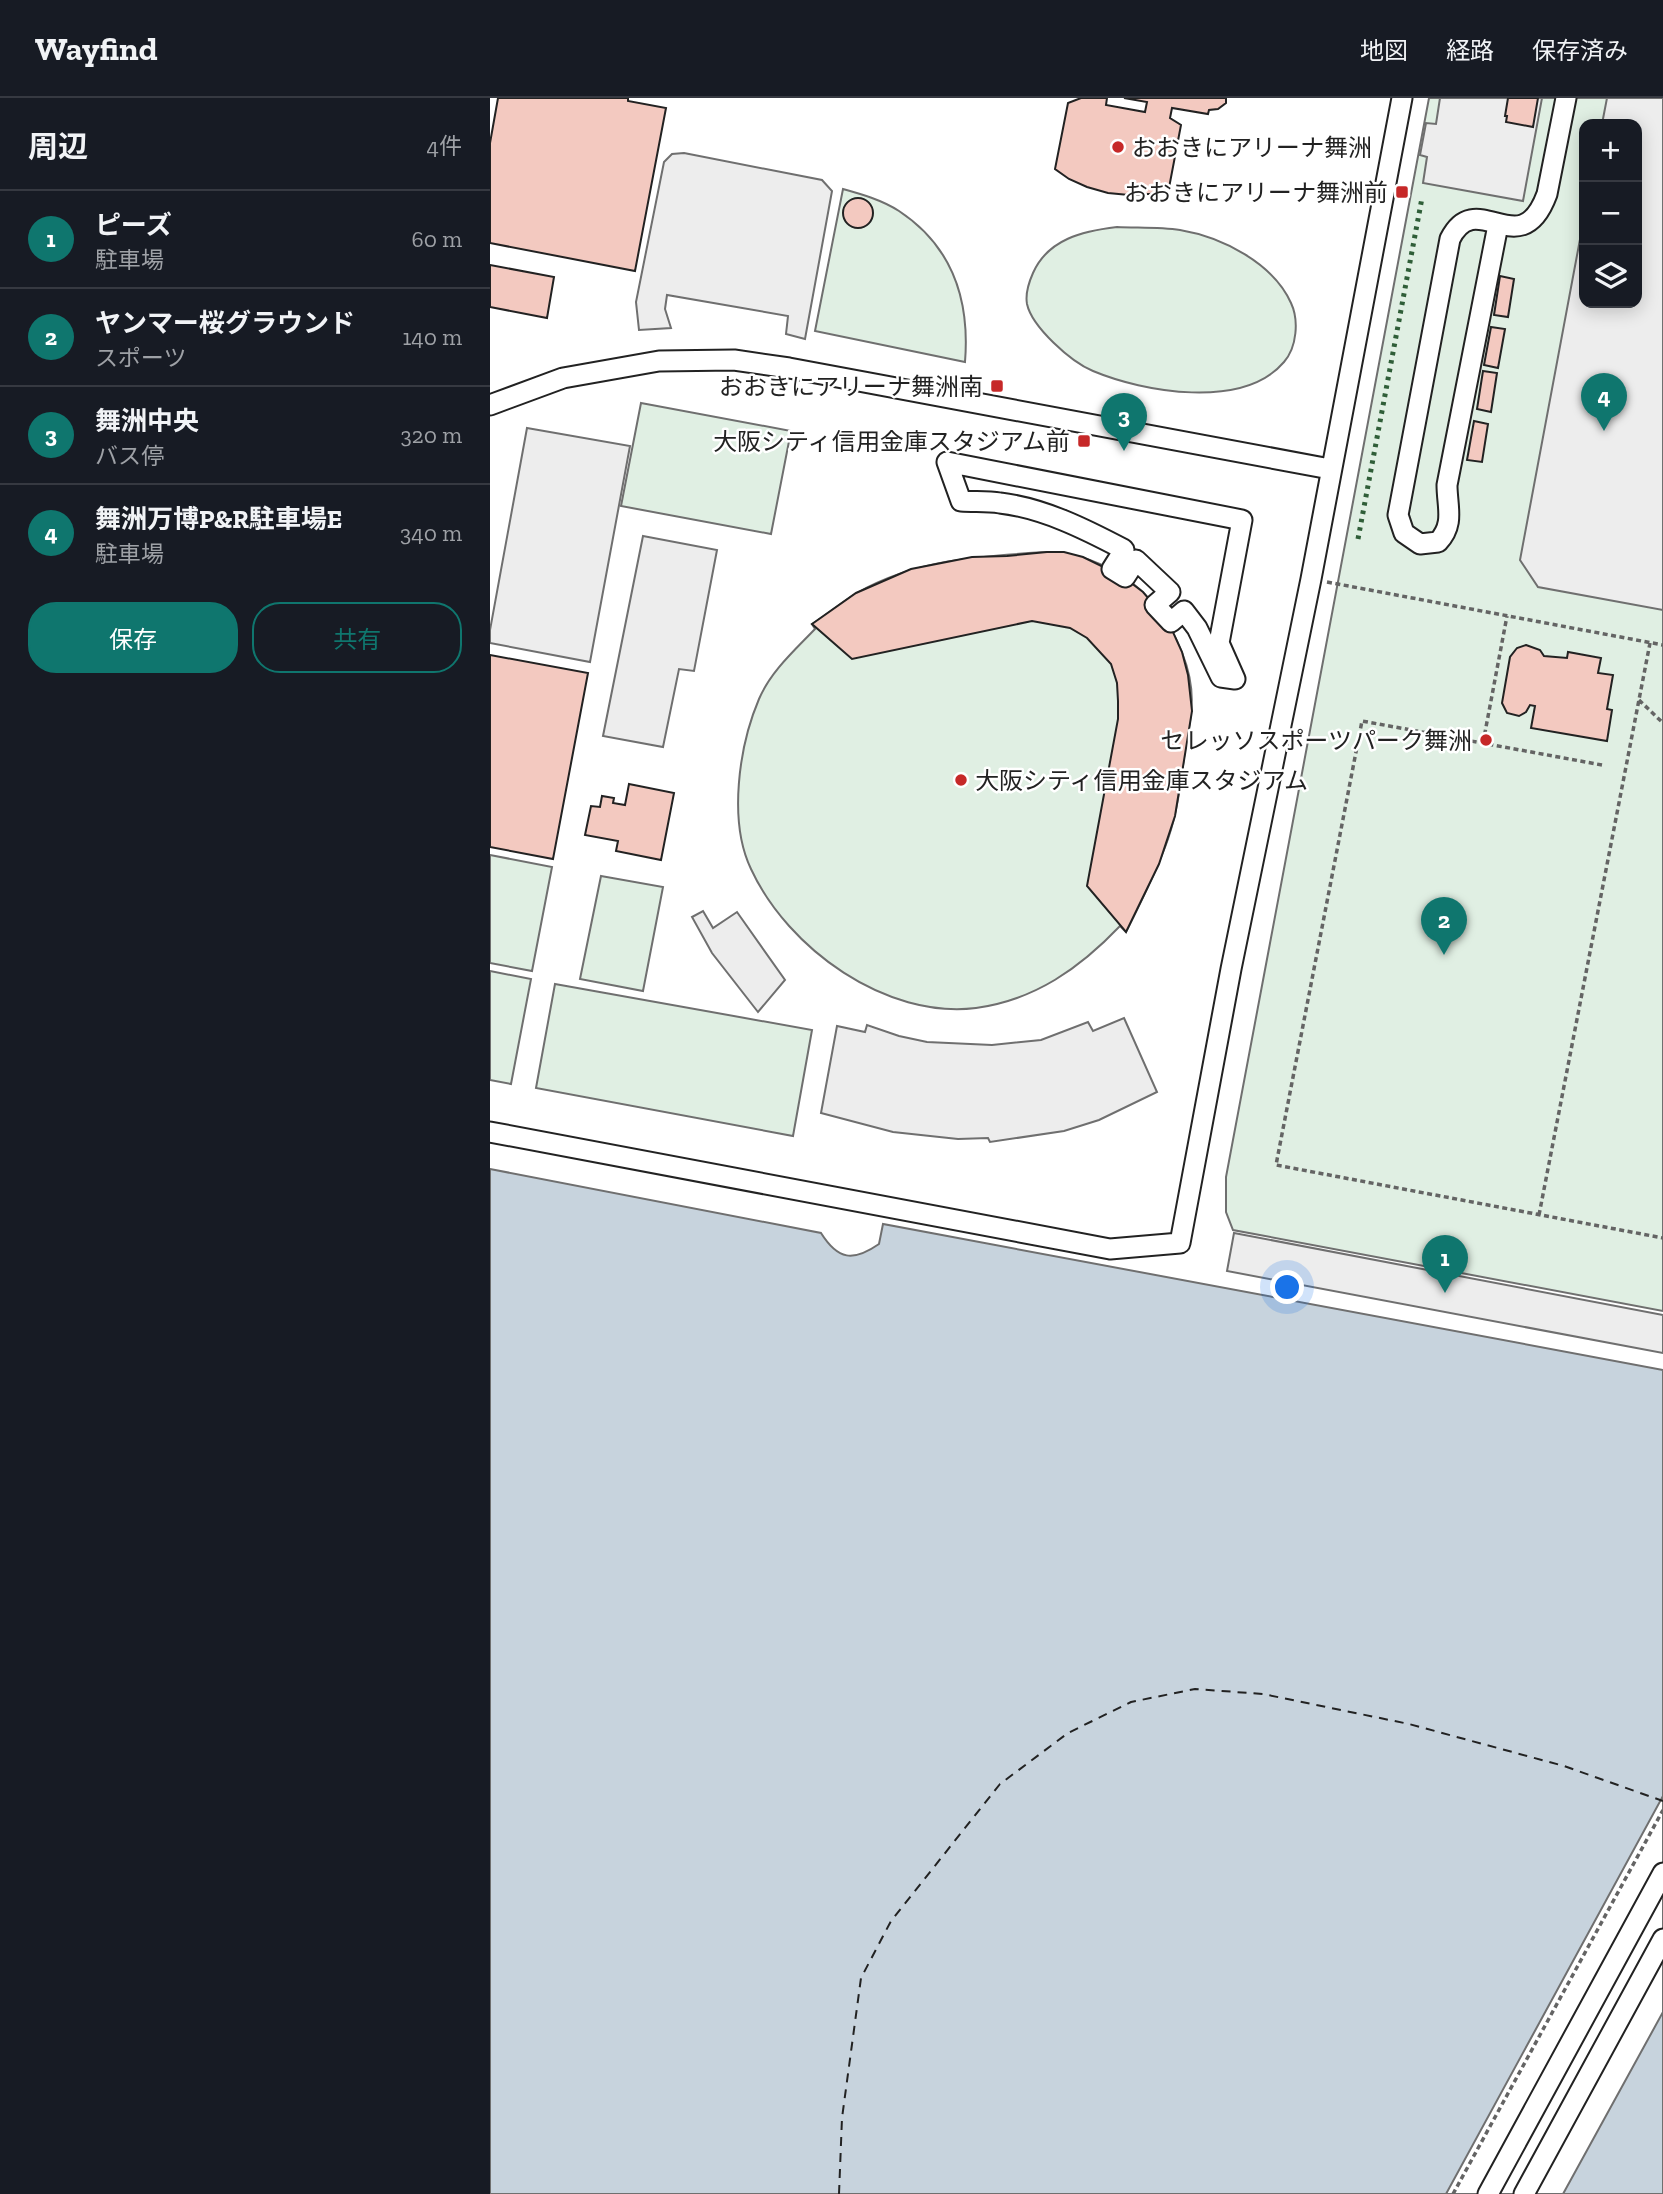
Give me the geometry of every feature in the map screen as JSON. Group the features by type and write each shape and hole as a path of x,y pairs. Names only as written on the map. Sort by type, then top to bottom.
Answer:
{"street":[{"path":"490,1132 1110,1249 1180,1243 1234,956 1311,579 1402,98"},
{"path":"1498,225 1447,485 1450,516 1448,526 1438,542 1420,544 1404,533 1398,515 1450,239 1460,224 1468,219 1477,218 1498,225 1513,226 1526,224 1535,217 1542,207 1566,98"},
{"path":"490,405 563,378 593,371 659,361 734,360 802,370 1330,469"},
{"path":"947,462 1242,520 1219,643 1235,679 1221,677 1197,628 1184,611 1171,622 1155,605 1170,592 1136,560 1125,578 1112,569 1124,550 1083,528 1036,511 1001,503 961,501 947,462"},
{"path":"1488,2194 1663,1873"},
{"path":"1524,2194 1663,1939"}],"path":[{"path":"1311,579 1663,645"},
{"path":"1483,743 1507,616"},
{"path":"1539,1215 1650,643"},
{"path":"1639,700 1663,723"},
{"path":"1602,765 1362,721 1276,1166 1663,1238"},
{"path":"1454,2194 1663,1810"}],"green space":[{"name":"セレッソスポーツパーク舞洲","path":"1429,98 1663,98 1663,1311 1233,1230 1226,1212 1226,1177"},
{"path":"843,189 899,211 917,225 944,258 954,276 960,296 966,339 965,362 815,331"},
{"path":"1117,227 1172,229 1196,234 1229,246 1259,264 1283,289 1294,310 1294,341 1284,362 1266,377 1244,387 1192,392 1165,390 1114,379 1093,371 1064,352 1044,333 1030,313 1027,296 1032,276 1040,261 1057,245 1079,234"},
{"path":"641,403 791,431 771,534 621,506"},
{"name":"大阪シティ信用金庫スタジアム","path":"1047,552 1090,560 1129,580 1159,612 1182,653 1190,682 1191,713 1179,795 1164,851 1126,932 1120,926 1089,955 1055,980 1018,998 976,1008 942,1008 908,1002 875,990 844,973 815,951 789,926 751,869 744,850 738,807 742,761 752,718 770,679 815,629 812,624 857,593 902,573 949,561"},
{"path":"490,855 552,867 532,971 490,963"},
{"path":"601,876 663,887 643,991 580,979"},
{"path":"490,971 531,979 511,1084 490,1080"},
{"path":"555,984 812,1030 793,1136 536,1088"}],"shaded area":[{"path":"1440,98 1542,98 1523,201 1423,183 1427,157 1420,155 1426,123 1436,124"},
{"path":"1607,98 1663,98 1663,610 1538,587 1520,560 1579,245 1579,308 1642,308 1642,119 1603,119"},
{"path":"684,153 822,180 832,191 805,339 786,334 788,316 667,295 665,309 671,328 639,330 636,302 664,162 672,154"},
{"path":"527,428 630,446 590,662 490,643 490,630"},
{"path":"643,536 717,550 694,671 679,669 663,747 603,736"},
{"path":"703,911 713,928 737,912 785,980 758,1012 712,953 692,917"},
{"path":"1124,1018 1157,1092 1099,1120 1064,1131 990,1142 988,1138 958,1139 893,1132 821,1113 837,1026 865,1032 867,1025 927,1042 992,1045 1041,1040 1088,1022 1093,1031"},
{"path":"490,1169 821,1233 834,1249 847,1255 861,1254 879,1244 883,1224 1663,1370 1663,2194 490,2194"},
{"path":"1234,1233 1663,1315 1663,1353 1227,1271"}],"pier":[{"path":"1663,1796 1663,2012 1563,2194 1446,2194"}],"building":[{"path":"498,98 628,98 628,101 666,108 635,271 490,243 490,143"},
{"name":"おおきにアリーナ舞洲","path":"1081,98 1107,98 1106,105 1145,112 1147,102 1124,98 1226,98 1226,103 1218,109 1209,110 1208,114 1172,108 1170,118 1181,125 1168,193 1129,195 1087,187 1055,169 1068,103"},
{"path":"1508,98 1538,98 1533,127 1506,122"},
{"path":"858,198 864,199 872,207 872,219 864,227 858,228 852,227 844,219 843,213 844,207 852,199"},
{"path":"490,265 554,277 547,318 490,307"},
{"path":"1500,276 1514,279 1508,317 1494,315"},
{"path":"1491,327 1505,329 1498,368 1484,365"},
{"path":"1483,371 1497,373 1491,412 1477,409"},
{"path":"1474,421 1488,424 1482,462 1467,460"},
{"path":"1064,552 1083,557 1122,576 1143,592 1168,621 1182,652 1188,675 1192,711 1175,816 1159,864 1126,932 1087,886 1118,719 1118,701 1117,683 1111,664 1087,638 1070,628 1032,621 852,659 812,624 856,593 911,569 972,557"},
{"path":"1526,645 1540,650 1544,656 1567,658 1568,652 1601,658 1598,673 1613,675 1607,709 1612,710 1607,741 1531,728 1535,706 1530,705 1526,712 1519,716 1507,713 1502,703 1510,657 1517,648"},
{"path":"490,655 588,673 553,859 490,847"},
{"path":"629,784 674,793 661,860 616,851 618,841 585,835 591,806 600,807 602,796 614,798 613,803 625,805"}],"ferry route":[{"path":"839,2194 842,2118 861,1978 891,1921 1000,1784 1068,1733 1131,1702 1195,1689 1263,1694 1409,1724 1564,1766 1663,1801"}],"hedge":[{"path":"1358,539 1422,198"}],"place":[{"name":"おおきにアリーナ舞洲","path":"1118,147"},
{"name":"おおきにアリーナ舞洲前","path":"1402,192"},
{"name":"おおきにアリーナ舞洲南","path":"997,386"},
{"name":"舞洲万博P&R駐車場E","path":"1604,431"},
{"name":"大阪シティ信用金庫スタジアム前","path":"1084,441"},
{"name":"舞洲中央","path":"1124,451"},
{"name":"セレッソスポーツパーク舞洲","path":"1486,740"},
{"name":"大阪シティ信用金庫スタジアム","path":"961,780"},
{"name":"ヤンマー桜グラウンド","path":"1444,955"},
{"name":"ピーズ","path":"1445,1293"}]}
